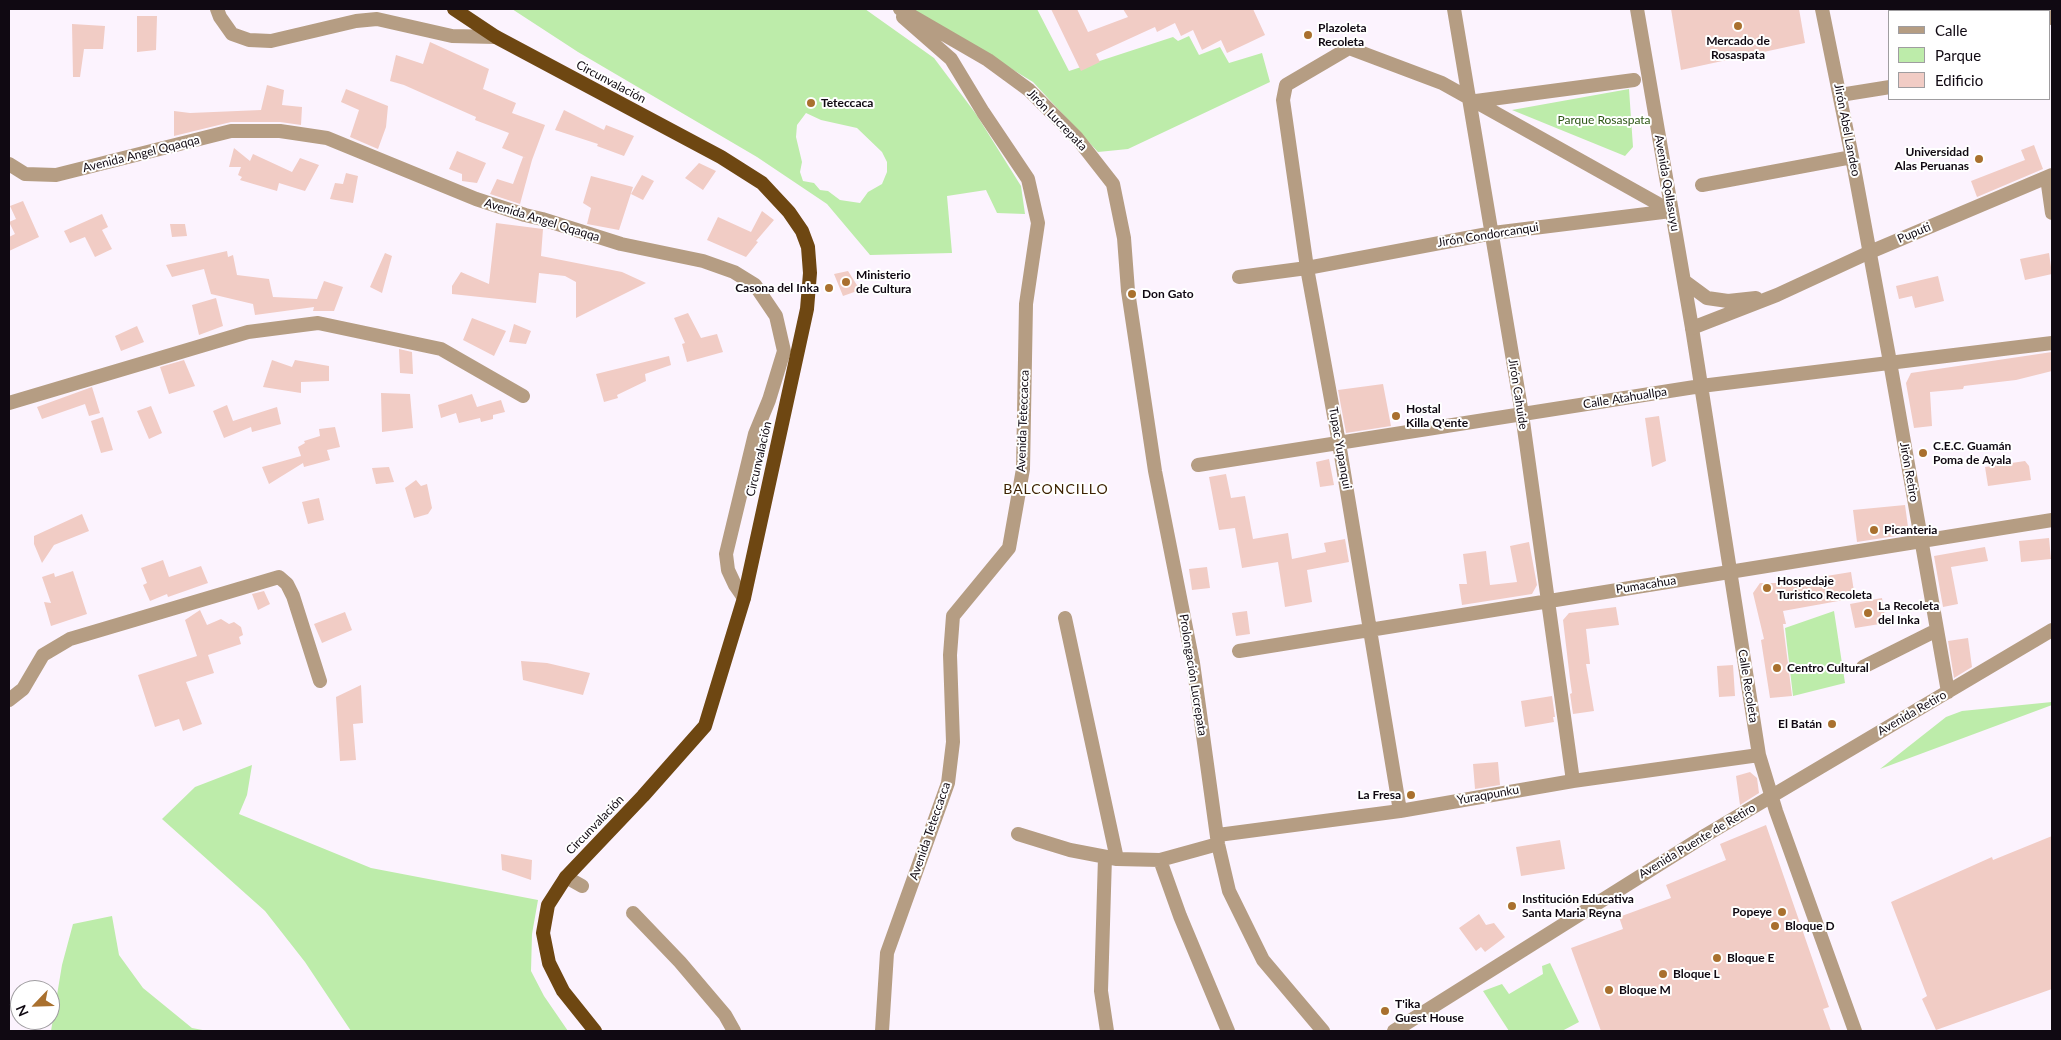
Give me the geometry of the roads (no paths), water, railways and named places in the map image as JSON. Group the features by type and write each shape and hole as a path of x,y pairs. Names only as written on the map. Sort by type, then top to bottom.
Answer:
{"highway":[{"name":"Circunvalación","path":"454,9 496,37 721,157 762,183 777,197 802,231 808,247 810,273 808,309 744,598 705,726 643,796 566,877 548,905 543,933 549,963 563,991 595,1031"}],"street":[{"path":"217,9 220,17 232,34 250,40 271,41 356,21 377,19 452,36 496,37"},
{"name":"Avenida Teteccacca","path":"882,1031 887,952 948,783 953,742 950,655 953,616 1009,548 1023,470 1026,304 1038,224 1028,179 951,60 893,9"},
{"name":"Jirón Lucrepata","path":"900,9 988,60 1029,90 1077,138 1113,184 1124,238 1128,291"},
{"name":"Jirón Cahuide","path":"1454,9 1472,99 1522,414 1573,781"},
{"name":"Avenida Qollasuyu","path":"1637,9 1692,328"},
{"name":"Jirón Abel Landeo","path":"1822,9 1870,252"},
{"name":"Tupac Yupanqui","path":"1400,811 1339,443 1307,268 1283,100 1286,85 1349,48 1442,83 1472,99"},
{"path":"1472,99 1634,80"},
{"path":"1840,95 1888,87"},
{"path":"1472,99 1671,211"},
{"name":"Avenida Angel Qqaqqa","path":"9,164 25,174 56,174 232,131 280,130 336,141 476,199 525,215 621,244 702,261 741,276 755,285 776,316 784,351 769,400 755,434 726,554 728,570 734,585 744,598"},
{"path":"1702,185 1852,157"},
{"path":"2050,176 2052,213"},
{"name":"Puputi","path":"1692,328 1777,295 1870,252 2050,176"},
{"name":"Jirón Condorcanqui","path":"1239,277 1307,268 1493,232 1671,211"},
{"name":"Jirón Retiro","path":"1870,252 1948,692"},
{"name":"Puputi","path":"1684,281 1707,298 1716,300 1728,301 1777,295"},
{"name":"Prolongación Lucrepata","path":"1128,291 1155,471 1193,662 1218,839 1230,891 1263,960 1323,1031"},
{"path":"9,403 248,332 318,323 440,349 523,396"},
{"name":"Calle Recoleta","path":"1692,328 1759,755 1771,796 1855,1031"},
{"name":"Calle Atahuallpa","path":"1198,465 1701,386 2052,343"},
{"name":"Pumacahua","path":"1240,651 2052,520"},
{"path":"9,700 23,689 43,656 70,639 279,577 287,584 293,596 320,681"},
{"path":"1065,618 1111,858 1101,991 1107,1031"},
{"path":"1863,667 1937,630"},
{"name":"Avenida Retiro","path":"1771,796 2052,630"},
{"name":"Yuraqpunku","path":"1018,834 1070,850 1111,858 1160,860 1218,839 1400,811 1573,781 1759,755"},
{"name":"Avenida Puente de Retiro","path":"1394,1031 1771,796"},
{"path":"1160,860 1180,916 1228,1031"},
{"path":"566,877 582,886"},
{"path":"634,913 680,962 724,1015 734,1031"}],"place":[{"name":"Mercado de Rosaspata","path":"1738,26"},
{"name":"Plazoleta Recoleta","path":"1308,35"},
{"name":"Teteccaca","path":"811,103"},
{"name":"Universidad Alas Peruanas","path":"1979,159"},
{"name":"Ministerio de Cultura","path":"846,282"},
{"name":"Casona del Inka","path":"829,288"},
{"name":"Don Gato","path":"1132,294"},
{"name":"Hostal Killa Q'ente","path":"1396,416"},
{"name":"C.E.C. Guamán Poma de Ayala","path":"1923,453"},
{"name":"Picanteria","path":"1874,530"},
{"name":"Hospedaje Turistico Recoleta","path":"1767,588"},
{"name":"La Recoleta del Inka","path":"1868,613"},
{"name":"Centro Cultural","path":"1777,668"},
{"name":"El Batán","path":"1832,724"},
{"name":"La Fresa","path":"1411,795"},
{"name":"Institución Educativa Santa Maria Reyna","path":"1512,906"},
{"name":"Popeye","path":"1782,912"},
{"name":"Bloque D","path":"1775,926"},
{"name":"Bloque E","path":"1717,958"},
{"name":"Bloque L","path":"1663,974"},
{"name":"Bloque M","path":"1609,990"},
{"name":"T'ika Guest House","path":"1385,1011"}],"district":[{"name":"BALCONCILLO","path":"1056,489"}],"park label":[{"name":"Parque Rosaspata","path":"1604,120"}]}
